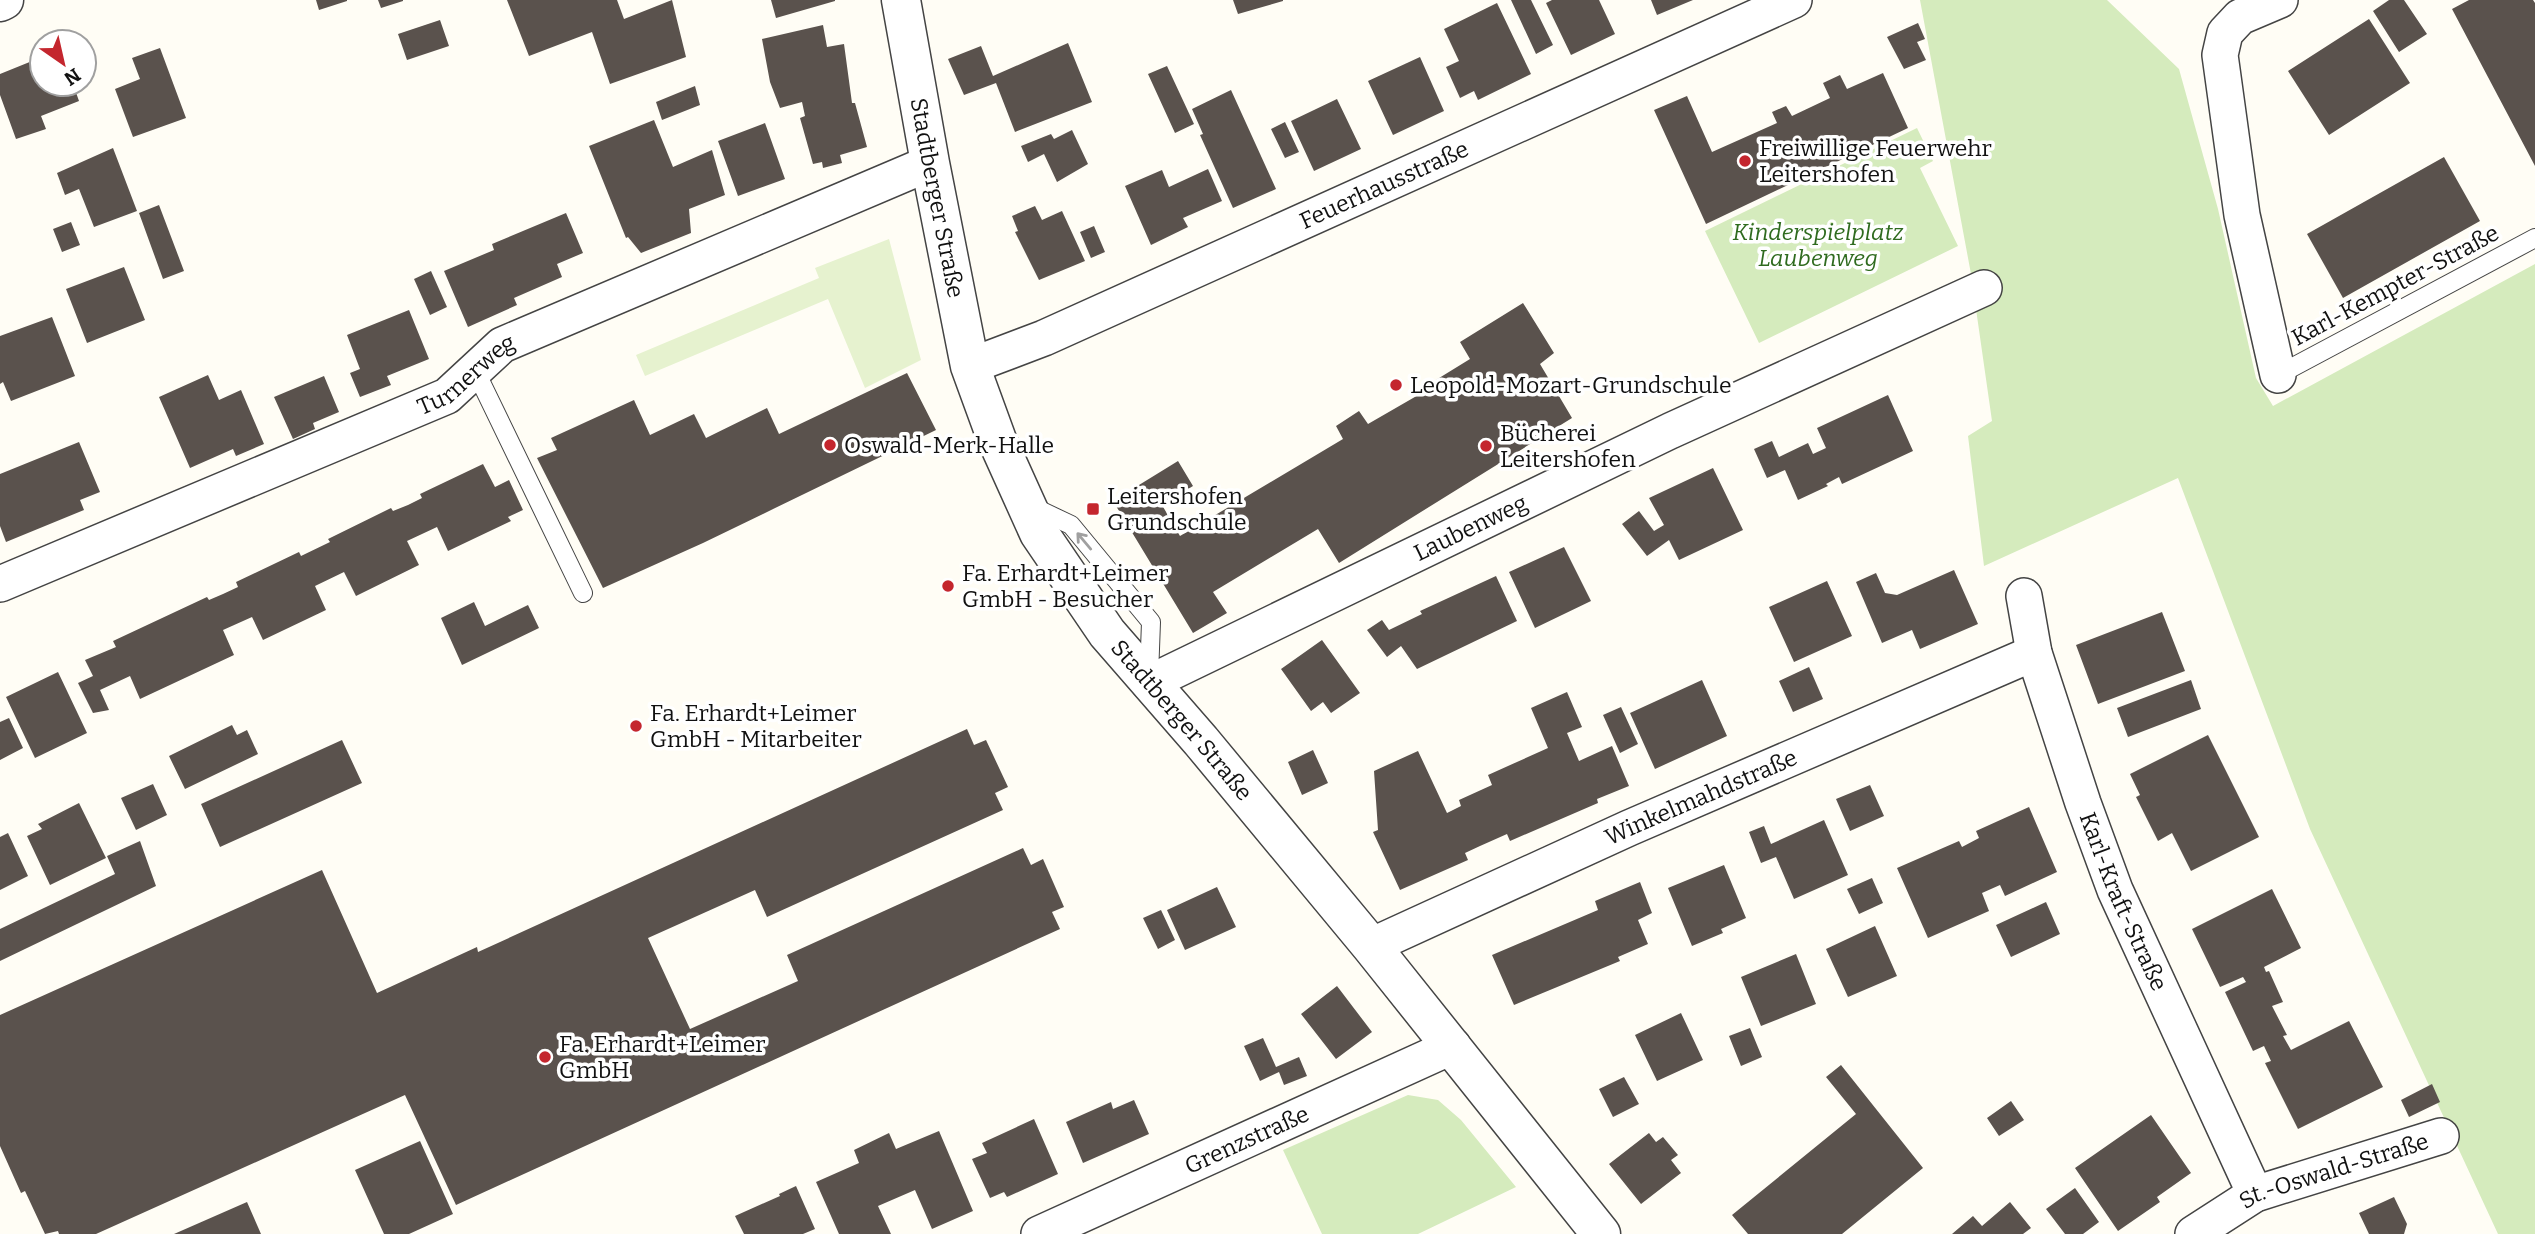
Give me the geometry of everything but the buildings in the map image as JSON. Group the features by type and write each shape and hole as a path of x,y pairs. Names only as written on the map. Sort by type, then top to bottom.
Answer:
{"street":[{"name":"Stadtberger Straße","path":"901,0 970,366 997,440 1039,533 1107,633 1201,741 1371,946 1601,1234"},
{"name":"Feuerhausstraße","path":"970,366 1044,338 1794,0"},
{"path":"2278,375 2242,215 2220,55 2225,33 2240,17 2280,0"},
{"name":"Turnerweg","path":"0,584 447,396 502,345 930,163"},
{"name":"Laubenweg","path":"1149,683 1670,430 1984,288"},
{"name":"Karl-Kraft-Straße","path":"2024,596 2034,653 2083,803 2115,890 2255,1194"},
{"name":"Winkelmahdstraße","path":"1371,946 1629,828 2034,653"},
{"name":"Grenzstraße","path":"1039,1234 1453,1046"},
{"name":"St.-Oswald-Straße","path":"2193,1234 2255,1194 2441,1136"}],"lane":[{"name":"Karl-Kempter-Straße","path":"2278,375 2535,238"},
{"path":"475,370 583,593"}],"green space":[{"path":"1920,0 2107,0 2179,69 2218,209 2256,378 2273,406 2535,264 2535,1234 2498,1234 2310,829 2178,478 1984,566 1968,436 1992,421 1971,274"},
{"name":"Kinderspielplatz Laubenweg","path":"1917,128 1933,161 1920,168 1958,246 1759,343 1705,231"},
{"path":"889,239 921,360 865,388 828,299 645,376 636,355 819,278 815,268"},
{"path":"1408,1095 1438,1100 1461,1120 1516,1187 1418,1234 1322,1234 1283,1150"}],"place":[{"name":"Freiwillige Feuerwehr Leitershofen","path":"1745,161"},
{"name":"Leopold-Mozart-Grundschule","path":"1396,385"},
{"name":"Oswald-Merk-Halle","path":"830,445"},
{"name":"Bücherei Leitershofen","path":"1486,446"},
{"name":"Leitershofen Grundschule","path":"1093,509"},
{"name":"Fa. Erhardt+Leimer GmbH - Besucher","path":"948,586"},
{"name":"Fa. Erhardt+Leimer GmbH - Mitarbeiter","path":"636,726"},
{"name":"Fa. Erhardt+Leimer GmbH","path":"545,1057"}]}
